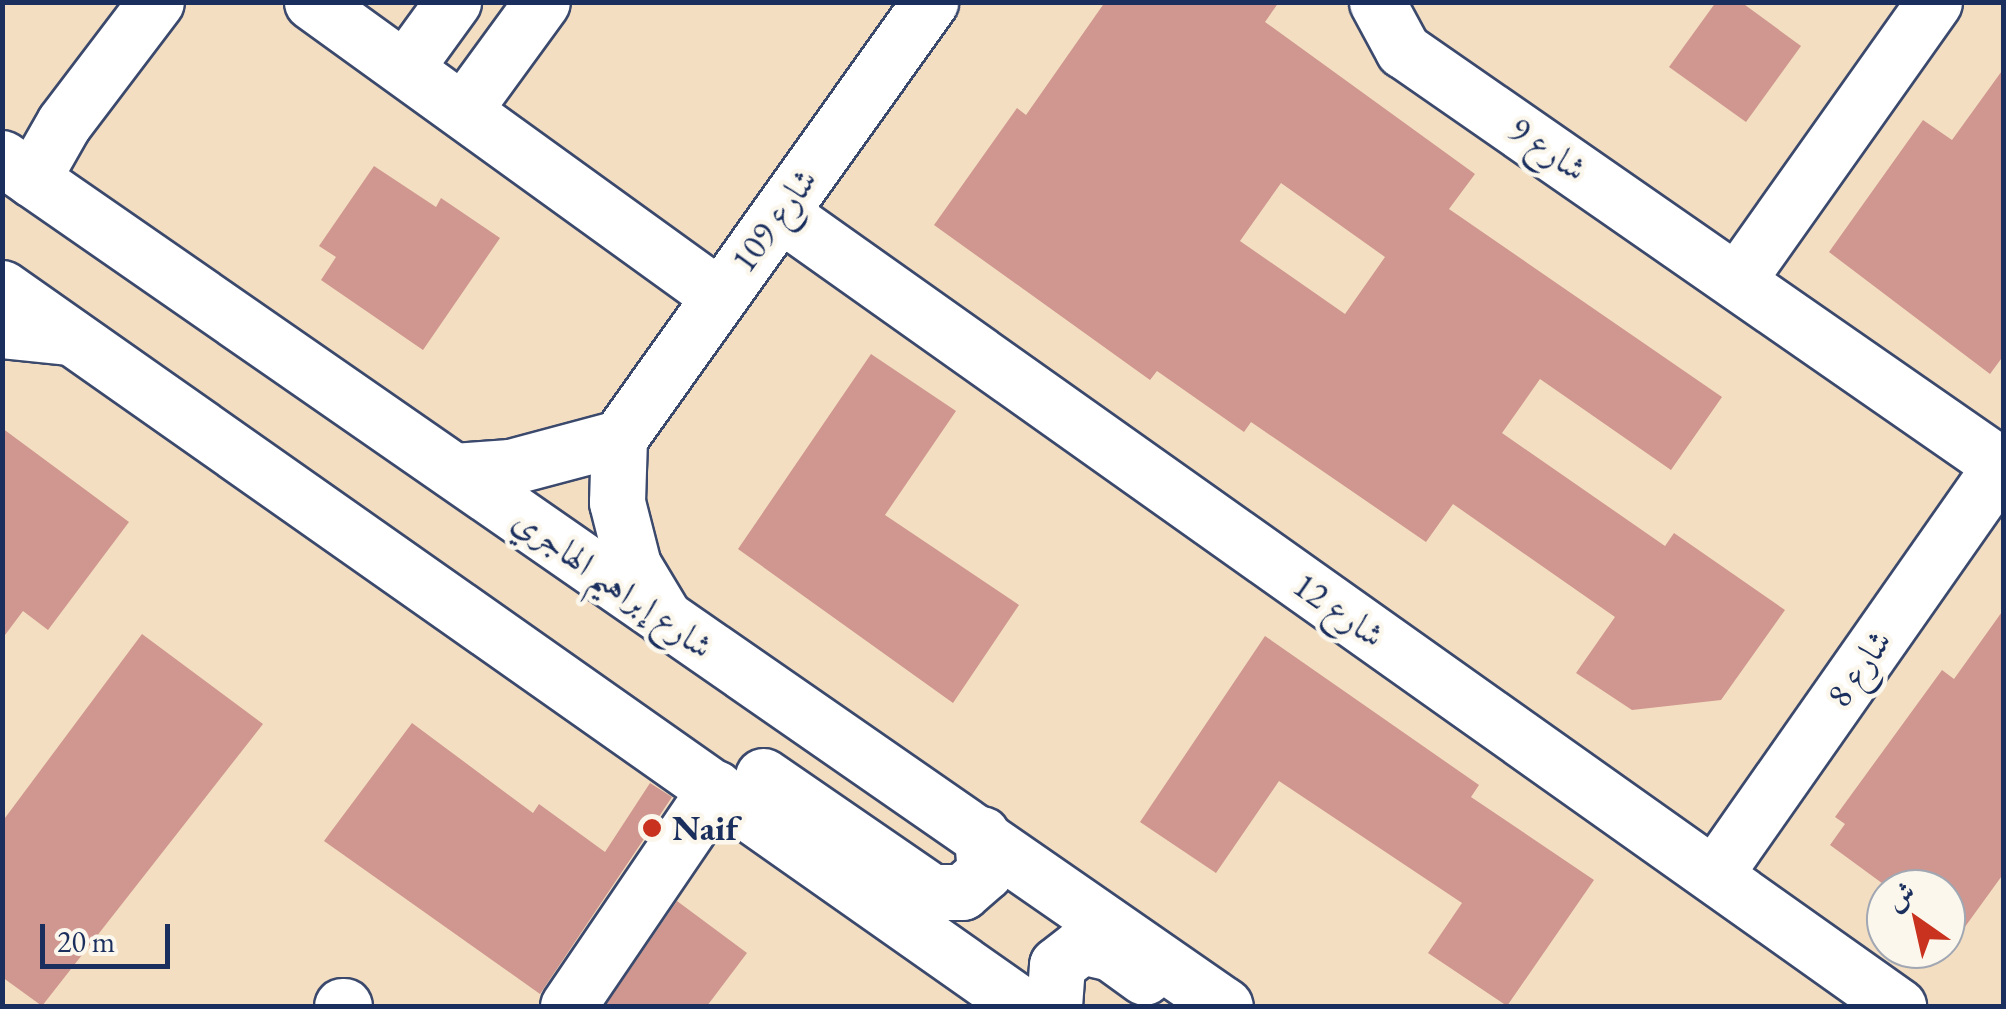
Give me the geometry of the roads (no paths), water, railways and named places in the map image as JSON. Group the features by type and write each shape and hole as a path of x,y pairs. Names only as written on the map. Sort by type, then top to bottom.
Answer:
{"street":[{"path":"17,169 64,123 156,2"},
{"path":"312,2 386,36 464,109 719,296"},
{"path":"386,36 452,2"},
{"path":"464,109 542,2"},
{"name":"شارع 109","path":"618,438 930,2"},
{"path":"1334,2 1352,10 1376,2"},
{"name":"شارع 9","path":"1376,2 1404,50 2002,463"},
{"path":"1738,279 1934,2"},
{"name":"شارع إبراهيم الهاجري","path":"17,169 1226,1006"},
{"name":"شارع 12","path":"780,213 1898,1006"},
{"path":"2,288 1024,1006"},
{"path":"2,330 70,337"},
{"path":"454,470 510,467 618,438 617,502 633,565 666,620"},
{"name":"شارع 8","path":"1714,876 2002,463"},
{"path":"528,654 631,684 932,892 962,892 985,872 982,834"},
{"path":"568,1006 716,788"},
{"path":"1054,1006 1057,965 1081,946 1112,953 1182,1006"}],"place":[{"name":"Naif","path":"652,828"}]}
